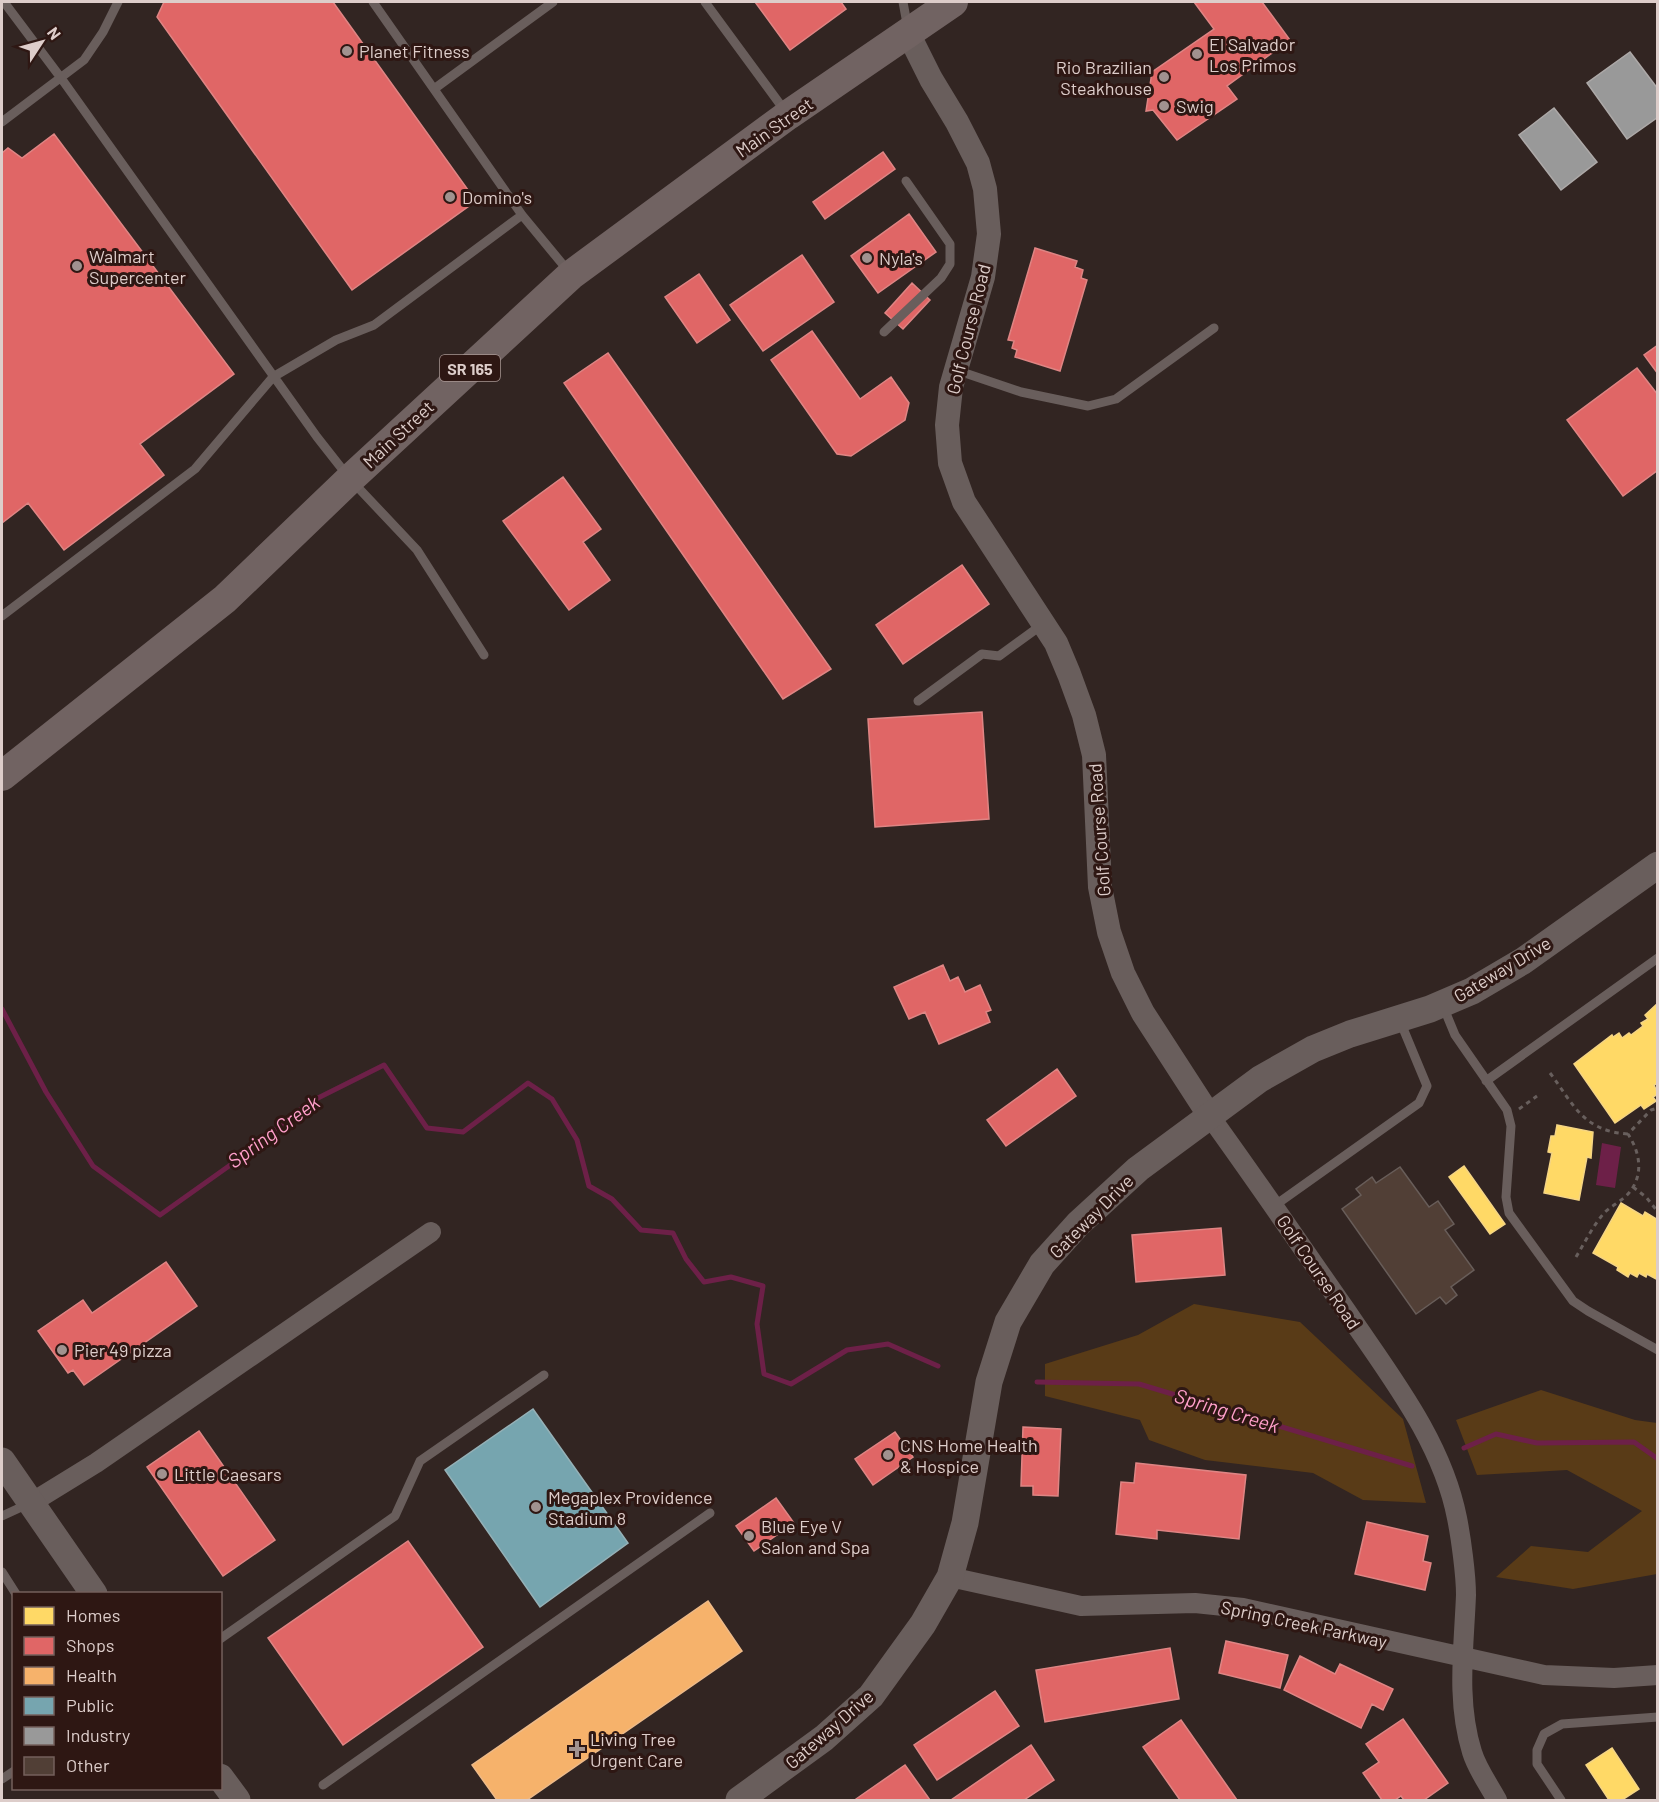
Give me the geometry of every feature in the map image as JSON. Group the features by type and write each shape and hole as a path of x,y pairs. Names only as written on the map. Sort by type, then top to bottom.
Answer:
{"main road":[{"name":"Main Street","path":"2,776 225,599 350,479 571,274 788,115 952,2"},
{"name":"Gateway Drive","path":"739,1800 824,1738 871,1696 923,1624 950,1577 965,1523 989,1382 1008,1322 1042,1264 1077,1224 1138,1169 1260,1080 1313,1049 1350,1034 1442,1004 1472,991 1523,961 1658,865"},
{"path":"2,1461 93,1592"},
{"path":"222,1780 237,1800"}],"street":[{"name":"Golf Course Road","path":"908,33 973,153 985,189 989,234 983,277 951,387 947,425 950,464 964,502 1056,643 1084,715 1094,755 1100,887 1109,932 1123,974 1143,1012 1209,1115 1387,1371 1422,1427 1444,1475 1457,1518 1466,1592 1461,1658 1464,1719 1472,1754 1497,1800"},
{"path":"30,1503 96,1462 431,1232"},
{"name":"Spring Creek Parkway","path":"950,1577 1081,1606 1195,1603 1244,1608 1544,1675 1614,1678 1658,1675"}],"lane":[{"path":"4,2 61,78 273,377 350,479 417,550 484,656"},
{"path":"2,122 84,60 103,32 118,2"},
{"path":"374,2 522,215 571,274"},
{"path":"434,89 553,2"},
{"path":"705,2 788,115"},
{"path":"903,2 908,33"},
{"path":"884,332 941,278 950,264 950,244 906,181"},
{"path":"2,616 195,469 273,377 336,340 374,325 522,215"},
{"path":"956,370 1021,392 1088,406 1116,399 1214,328"},
{"path":"918,701 982,654 999,656 1043,624"},
{"path":"1486,1081 1658,958"},
{"path":"1442,1004 1455,1035 1507,1110 1511,1126 1506,1197 1509,1213 1574,1301 1658,1350"},
{"path":"1274,1206 1419,1103 1426,1086 1399,1019"},
{"path":"222,1638 395,1516 420,1461 544,1375"},
{"path":"2,1516 30,1503"},
{"path":"323,1785 710,1513"},
{"path":"2,1572 15,1592"},
{"path":"1562,1800 1537,1764 1537,1750 1544,1734 1562,1724 1658,1717"}],"path":[{"path":"1550,1073 1583,1118 1599,1128 1614,1133 1628,1134"},
{"path":"1509,1117 1537,1096"},
{"path":"1628,1134 1651,1110 1658,1108"},
{"path":"1576,1257 1605,1212 1627,1195 1633,1187 1639,1172 1639,1160 1636,1146 1628,1134"},
{"path":"1633,1187 1646,1197 1658,1212"}],"shaded area":[{"path":"1602,1143 1621,1147 1615,1188 1596,1185"},
{"path":"1194,1304 1300,1322 1403,1419 1426,1503 1363,1500 1313,1473 1205,1460 1149,1440 1140,1420 1045,1396 1045,1364 1138,1335"},
{"path":"1541,1390 1635,1420 1657,1423 1657,1574 1573,1589 1496,1577 1531,1546 1588,1552 1642,1511 1567,1470 1477,1475 1456,1420"}],"building: Homes":[{"path":"1658,1003 1658,1083 1654,1085 1658,1094 1653,1097 1656,1101 1644,1109 1641,1105 1615,1123 1574,1064 1612,1035 1613,1037 1619,1033 1622,1038 1629,1033 1631,1035 1643,1026 1641,1023 1648,1019 1645,1015"},
{"path":"1557,1125 1593,1132 1591,1158 1587,1157 1579,1200 1544,1193 1552,1153 1548,1152 1551,1136 1555,1136"},
{"path":"1464,1166 1505,1224 1490,1234 1449,1177"},
{"path":"1621,1203 1643,1216 1645,1212 1658,1220 1658,1280 1647,1274 1646,1277 1639,1273 1637,1277 1630,1273 1628,1277 1617,1270 1618,1267 1593,1253"},
{"path":"1612,1748 1639,1789 1622,1800 1609,1800 1586,1765"}],"building: Shops":[{"path":"164,2 333,2 476,201 352,290 157,17"},
{"path":"755,2 841,2 846,9 790,50"},
{"path":"1194,2 1262,2 1290,40 1227,86 1237,99 1177,140 1153,110 1146,111 1152,72 1214,29"},
{"name":"Walmart Supercenter","path":"54,134 234,374 140,444 164,475 64,550 28,503 2,523 2,153 8,148 22,158"},
{"path":"883,152 895,169 825,219 813,202"},
{"path":"909,214 936,252 878,293 851,256"},
{"path":"1035,248 1077,261 1075,267 1083,270 1081,278 1087,280 1060,371 1015,357 1017,350 1012,348 1014,341 1008,340"},
{"path":"802,255 834,302 763,351 730,305"},
{"path":"699,274 730,320 697,343 665,297"},
{"path":"912,283 930,300 903,329 885,313"},
{"path":"812,331 860,399 891,377 909,403 905,420 851,456 837,454 771,360"},
{"path":"1658,345 1658,374 1644,355"},
{"path":"608,353 831,669 783,699 564,383"},
{"path":"1637,368 1658,395 1658,470 1623,496 1567,420"},
{"path":"563,477 601,529 583,542 610,580 569,610 503,521"},
{"path":"962,565 989,604 903,664 876,625"},
{"path":"982,712 989,819 875,827 868,719"},
{"path":"943,965 950,981 958,977 965,992 980,985 991,1010 986,1012 990,1022 939,1044 925,1012 909,1019 894,987"},
{"path":"1057,1069 1076,1096 1006,1146 987,1120"},
{"path":"1221,1228 1225,1275 1136,1282 1132,1235"},
{"path":"166,1262 197,1306 84,1385 73,1370 68,1373 38,1331 83,1300 92,1313"},
{"path":"1023,1427 1061,1429 1058,1496 1033,1495 1033,1486 1021,1486"},
{"path":"199,1431 275,1540 223,1576 147,1467"},
{"path":"895,1432 913,1457 873,1485 855,1459"},
{"path":"1136,1463 1246,1475 1239,1539 1157,1530 1157,1539 1116,1534 1121,1482 1134,1483"},
{"path":"776,1498 794,1523 754,1551 736,1526"},
{"path":"1367,1522 1428,1536 1423,1561 1431,1563 1425,1590 1355,1574"},
{"path":"408,1541 483,1647 343,1745 268,1638"},
{"path":"1226,1641 1288,1655 1280,1688 1219,1673"},
{"path":"1170,1648 1179,1699 1045,1722 1036,1670"},
{"path":"1300,1656 1335,1674 1340,1664 1393,1689 1383,1710 1372,1704 1361,1728 1284,1690"},
{"path":"995,1691 1019,1726 937,1780 914,1745"},
{"path":"1403,1719 1448,1783 1424,1800 1404,1800 1401,1796 1395,1800 1382,1800 1363,1773 1379,1762 1366,1744"},
{"path":"1181,1720 1237,1800 1180,1800 1143,1747"},
{"path":"1031,1745 1054,1780 1024,1800 951,1800"},
{"path":"905,1765 930,1800 856,1799"}],"building: Health":[{"path":"708,1601 742,1651 527,1800 497,1800 472,1765"}],"building: Public":[{"name":"Megaplex Providence Stadium 8","path":"533,1409 628,1543 540,1607 445,1470"}],"building: Industry":[{"path":"1630,52 1658,89 1658,117 1627,139 1587,83"},
{"path":"1554,108 1597,162 1561,190 1519,135"}],"building: Other":[{"path":"1400,1167 1429,1207 1438,1201 1454,1224 1445,1230 1474,1270 1451,1287 1457,1295 1446,1304 1440,1297 1416,1314 1342,1209 1361,1195 1356,1189 1372,1177 1376,1183"}],"waterway":[{"name":"Spring Creek","path":"2,1009 46,1092 93,1166 160,1215 236,1161 310,1102 384,1065 427,1128 463,1132 528,1083 552,1099 577,1140 589,1186 612,1199 641,1230 673,1233 686,1259 704,1282 731,1277 763,1286 757,1324 764,1374 791,1384 847,1350 888,1344 938,1366"},
{"name":"Spring Creek","path":"1037,1382 1139,1384 1412,1466"},
{"name":"Spring Creek","path":"1464,1448 1496,1434 1537,1443 1634,1442 1658,1459"}],"place":[{"name":"Planet Fitness","path":"347,51"},
{"name":"El Salvador Los Primos","path":"1197,54"},
{"name":"Rio Brazilian Steakhouse","path":"1164,77"},
{"name":"Swig","path":"1164,106"},
{"name":"Domino's","path":"450,197"},
{"name":"Nyla's","path":"867,258"},
{"name":"Walmart Supercenter","path":"77,266"},
{"name":"Pier 49 pizza","path":"62,1350"},
{"name":"CNS Home Health & Hospice","path":"888,1455"},
{"name":"Little Caesars","path":"162,1474"},
{"name":"Megaplex Providence Stadium 8","path":"536,1507"},
{"name":"Blue Eye V Salon and Spa","path":"749,1536"},
{"name":"Living Tree Urgent Care","path":"577,1749"}]}
